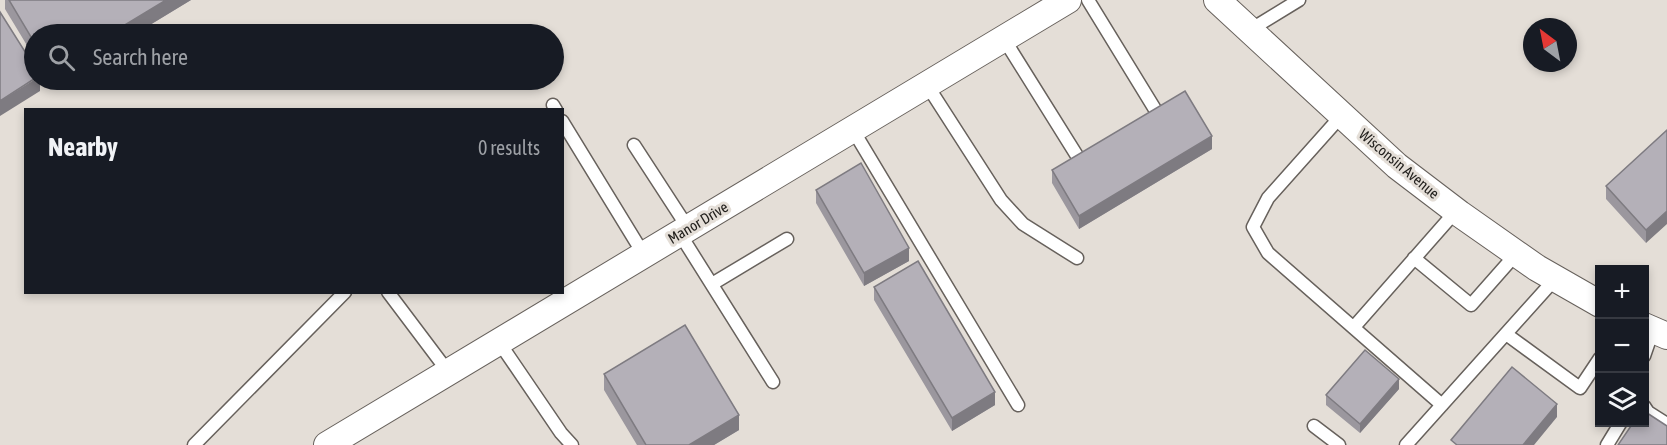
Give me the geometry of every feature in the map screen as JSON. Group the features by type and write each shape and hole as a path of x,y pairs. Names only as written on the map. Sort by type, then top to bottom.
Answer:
{"street":[{"name":"Manor Drive","path":"333,444 499,342 566,295 644,255 1068,0"},
{"name":"Wisconsin Avenue","path":"1217,0 1397,166 1516,254 1595,302"}],"lane":[{"path":"1088,0 1156,111"},
{"path":"1250,30 1299,0"},
{"path":"1004,39 1079,159"},
{"path":"927,85 1001,200 1023,225 1077,258"},
{"path":"1342,115 1268,198 1253,227 1268,253 1443,405"},
{"path":"564,124 644,255"},
{"path":"853,130 1018,405"},
{"path":"634,145 712,284 773,382"},
{"path":"1354,327 1455,211"},
{"path":"712,284 787,239"},
{"path":"1414,258 1471,304 1516,254"},
{"path":"1406,445 1555,279"},
{"path":"194,445 343,294"},
{"path":"390,294 449,373"},
{"path":"1649,344 1655,330"},
{"path":"1506,334 1580,388 1595,364"},
{"path":"499,342 561,433 572,445"},
{"path":"1649,412 1667,424"},
{"path":"1314,426 1339,445"},
{"path":"1607,445 1619,427"}],"building":[{"path":"9,0 166,0 126,24 24,25"},
{"path":"0,12 24,50 24,85 0,101"},
{"path":"1185,91 1212,136 1079,216 1052,170"},
{"path":"1667,130 1667,211 1646,230 1606,186"},
{"path":"861,163 909,248 864,273 816,190"},
{"path":"918,261 995,392 952,418 874,287"},
{"path":"685,325 739,415 689,445 646,445 604,374"},
{"path":"1365,350 1399,379 1360,424 1326,395"},
{"path":"1512,367 1557,404 1523,445 1457,445 1451,440"},
{"path":"1649,414 1667,426 1667,445 1618,445 1630,427 1649,427"}]}
